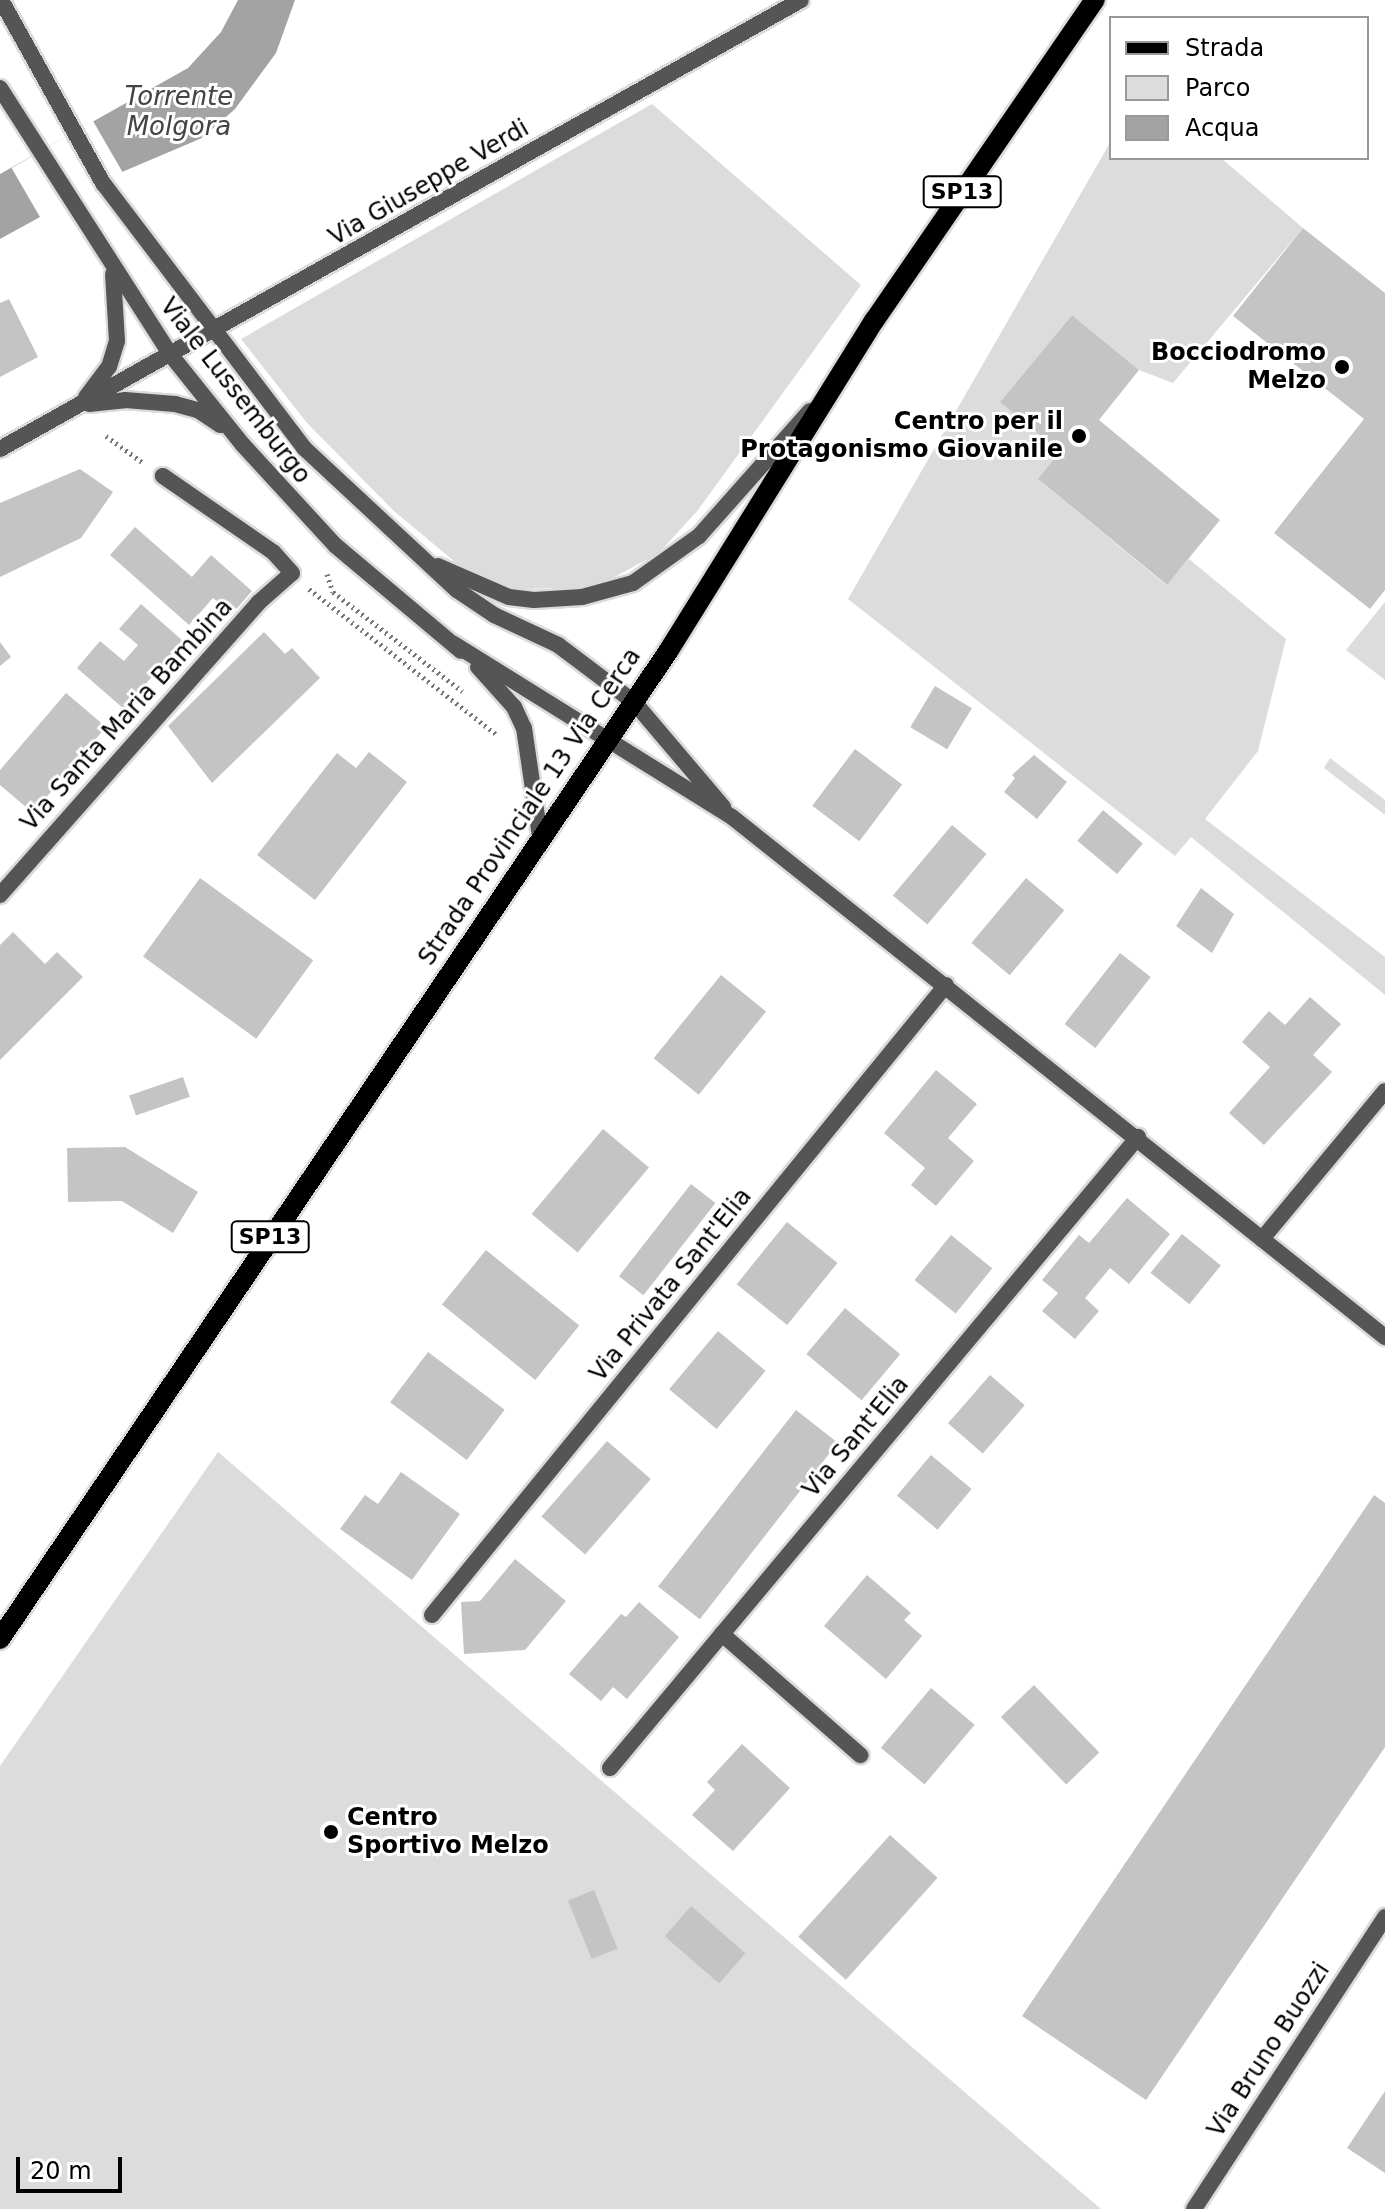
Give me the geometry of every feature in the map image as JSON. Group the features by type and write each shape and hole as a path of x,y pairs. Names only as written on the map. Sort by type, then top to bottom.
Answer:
{"main road":[{"name":"Strada Provinciale 13 Via Cerca","path":"0,1639 540,836 634,702 832,386 1095,0"}],"street":[{"name":"Via Giuseppe Verdi","path":"0,449 213,333 801,0"},
{"name":"Viale Lussemburgo","path":"2,1 72,133 103,183 213,333 329,477 418,557 479,605 558,645 634,702"},
{"name":"Viale Lussemburgo","path":"0,88 111,267 170,354 243,445 336,546 454,644 497,686 520,719 540,836"},
{"name":"Via Giuseppe Verdi","path":"80,405 109,367 117,341 111,267"},
{"name":"Viale Lussemburgo","path":"418,557 509,597 559,600 633,583 699,536 832,386"},
{"name":"Via Giuseppe Verdi","path":"80,405 141,400 187,406 210,416 243,445"},
{"path":"156,468 273,552 292,573"},
{"name":"Via Santa Maria Bambina","path":"0,895 258,603 292,573"},
{"name":"Viale Lussemburgo","path":"454,644 606,741"},
{"path":"634,702 732,817"},
{"path":"606,741 732,817 1138,1137 1385,1337"},
{"name":"Via Privata Sant'Elia","path":"432,1615 946,985"},
{"path":"1262,1239 1385,1091"},
{"name":"Via Sant'Elia","path":"610,1768 1138,1137"},
{"path":"722,1634 860,1755"},
{"name":"Via Bruno Buozzi","path":"1194,2209 1385,1917"}],"path":[{"path":"106,436 156,468"},
{"path":"323,564 333,592 469,697"},
{"path":"292,573 500,737 494,716"}],"green space":[{"path":"652,104 861,285 698,510 659,553 594,588 510,589 461,567 394,511 307,423 241,339"},
{"path":"1109,144 1109,160 1223,160 1303,228 1173,383 1139,370 1072,315 1000,402 1060,452 1039,480 1166,585 1189,559 1286,639 1258,751 1205,819 1385,957 1385,995 1191,837 1175,856 848,599"},
{"path":"1385,602 1385,680 1346,650"},
{"path":"1330,758 1385,800 1385,815 1324,768"},
{"name":"Centro Sportivo Melzo","path":"218,1452 1101,2209 0,2209 0,1766"}],"water":[{"name":"Torrente Molgora","path":"238,0 295,0 276,53 235,109 202,138 122,172 0,239 0,174 188,68 221,32"}],"pier":[{"path":"93,121 122,172 41,219 12,168"}],"building":[{"name":"Bocciodromo Melzo","path":"1303,228 1385,293 1385,590 1370,609 1274,533 1364,419 1233,316"},
{"path":"9,299 38,357 0,377 0,303"},
{"name":"Centro per il Protagonismo Giovanile","path":"1072,315 1139,370 1099,420 1220,520 1167,585 1038,479 1060,452 1000,402"},
{"path":"80,469 113,492 81,538 0,577 0,503"},
{"path":"135,527 192,577 211,555 252,591 232,614 213,598 189,625 110,555"},
{"path":"141,604 183,641 124,709 77,668 100,641 124,661 138,645 119,629"},
{"path":"264,632 285,654 292,648 320,678 212,783 168,726"},
{"path":"0,642 11,657 0,666"},
{"path":"935,686 972,708 947,749 910,727"},
{"path":"66,693 106,727 33,813 0,785 0,770"},
{"path":"855,749 902,785 859,841 812,806"},
{"path":"369,752 407,782 315,900 257,855 337,753 356,768"},
{"path":"1034,755 1067,782 1037,819 1004,792 1015,778 1012,775"},
{"path":"1103,810 1143,843 1117,874 1077,841"},
{"path":"952,825 986,854 927,924 893,895"},
{"path":"200,878 313,960 256,1039 143,956"},
{"path":"1026,878 1064,910 1010,975 971,943"},
{"path":"1201,888 1234,914 1212,953 1176,926"},
{"path":"13,932 45,964 57,952 83,977 0,1060 0,945"},
{"path":"1120,953 1151,977 1095,1048 1065,1024"},
{"path":"721,975 766,1012 699,1095 654,1058"},
{"path":"1310,997 1341,1024 1313,1055 1332,1072 1264,1145 1229,1113 1270,1067 1242,1042 1269,1011 1285,1025"},
{"path":"936,1070 977,1104 948,1138 974,1161 936,1206 911,1185 925,1168 884,1133"},
{"path":"183,1077 190,1097 136,1115 129,1096"},
{"path":"603,1129 649,1168 578,1253 532,1214"},
{"path":"125,1147 198,1192 173,1233 122,1201 68,1202 67,1148"},
{"path":"691,1184 715,1203 643,1295 619,1276"},
{"path":"1127,1198 1170,1234 1129,1284 1110,1268 1085,1298 1099,1311 1075,1339 1042,1311 1058,1293 1042,1280 1079,1235 1089,1243"},
{"path":"787,1222 838,1263 787,1325 737,1284"},
{"path":"1182,1234 1221,1265 1189,1304 1151,1273"},
{"path":"951,1235 992,1268 956,1313 914,1280"},
{"path":"486,1250 579,1326 535,1380 442,1304"},
{"path":"845,1308 900,1354 862,1400 806,1354"},
{"path":"718,1331 765,1371 717,1429 669,1389"},
{"path":"428,1352 505,1410 467,1460 390,1402"},
{"path":"990,1375 1025,1405 983,1453 948,1423"},
{"path":"796,1410 838,1443 700,1619 658,1587"},
{"path":"607,1441 651,1479 585,1555 541,1516"},
{"path":"931,1455 972,1489 938,1530 897,1496"},
{"path":"401,1472 460,1514 412,1580 340,1529 365,1495 378,1504"},
{"path":"1374,1495 1385,1503 1385,1747 1146,2100 1022,2016"},
{"path":"515,1559 566,1601 525,1650 464,1654 461,1602 480,1601"},
{"path":"867,1575 911,1613 904,1620 922,1636 886,1679 824,1626"},
{"path":"639,1602 679,1637 627,1699 613,1687 601,1701 569,1674 621,1614 626,1617"},
{"path":"1034,1685 1099,1753 1066,1785 1001,1717"},
{"path":"931,1688 975,1725 925,1784 881,1748"},
{"path":"742,1744 790,1788 733,1851 692,1815 715,1790 707,1782"},
{"path":"890,1835 938,1878 846,1980 798,1937"},
{"path":"594,1890 618,1948 592,1959 568,1900"},
{"path":"691,1906 745,1953 719,1983 665,1936"},
{"path":"1385,2091 1385,2173 1347,2148"}],"place":[{"name":"Bocciodromo Melzo","path":"1342,367"},
{"name":"Centro per il Protagonismo Giovanile","path":"1079,436"},
{"name":"Centro Sportivo Melzo","path":"331,1832"}]}
